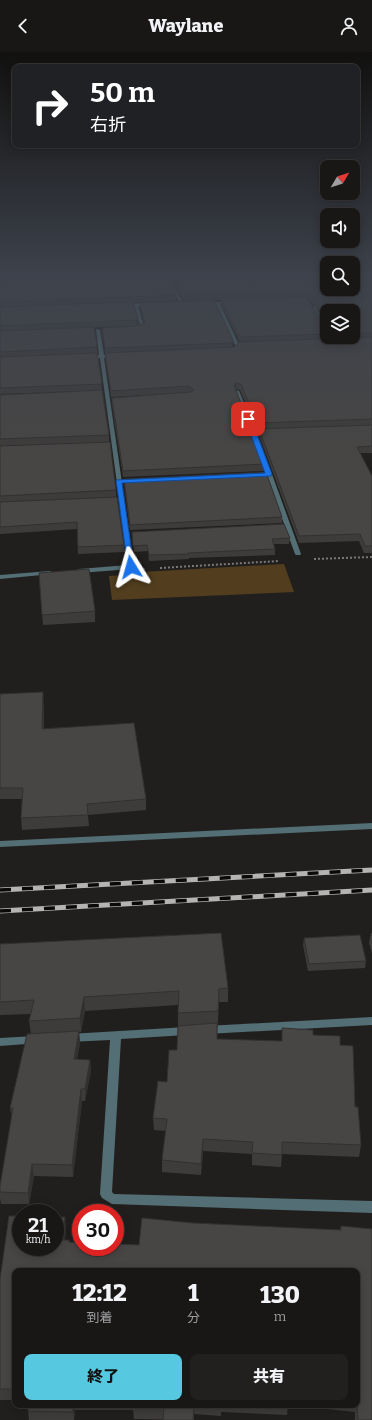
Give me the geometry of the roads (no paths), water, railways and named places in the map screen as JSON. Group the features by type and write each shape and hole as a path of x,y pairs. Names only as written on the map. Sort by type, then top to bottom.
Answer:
{"street":[{"path":"99,339 131,567"},
{"path":"233,339 236,345 234,350"},
{"path":"236,345 244,344"},
{"path":"86,357 118,356"},
{"path":"237,391 254,433 298,554"},
{"path":"99,393 107,393"},
{"path":"254,433 262,433"},
{"path":"106,445 114,445"},
{"path":"261,475 269,474"},
{"path":"119,481 127,481"},
{"path":"114,501 122,500"},
{"path":"280,526 288,526"},
{"path":"126,534 134,533"},
{"path":"69,572 131,567 142,569"},
{"path":"0,577 54,573"},
{"path":"0,844 372,826"},
{"path":"62,1038 372,1021"},
{"path":"116,1035 106,1194 112,1199 372,1207"},
{"path":"0,1042 46,1039"}],"railway":[{"path":"0,890 372,870"},
{"path":"0,911 372,890"}]}
